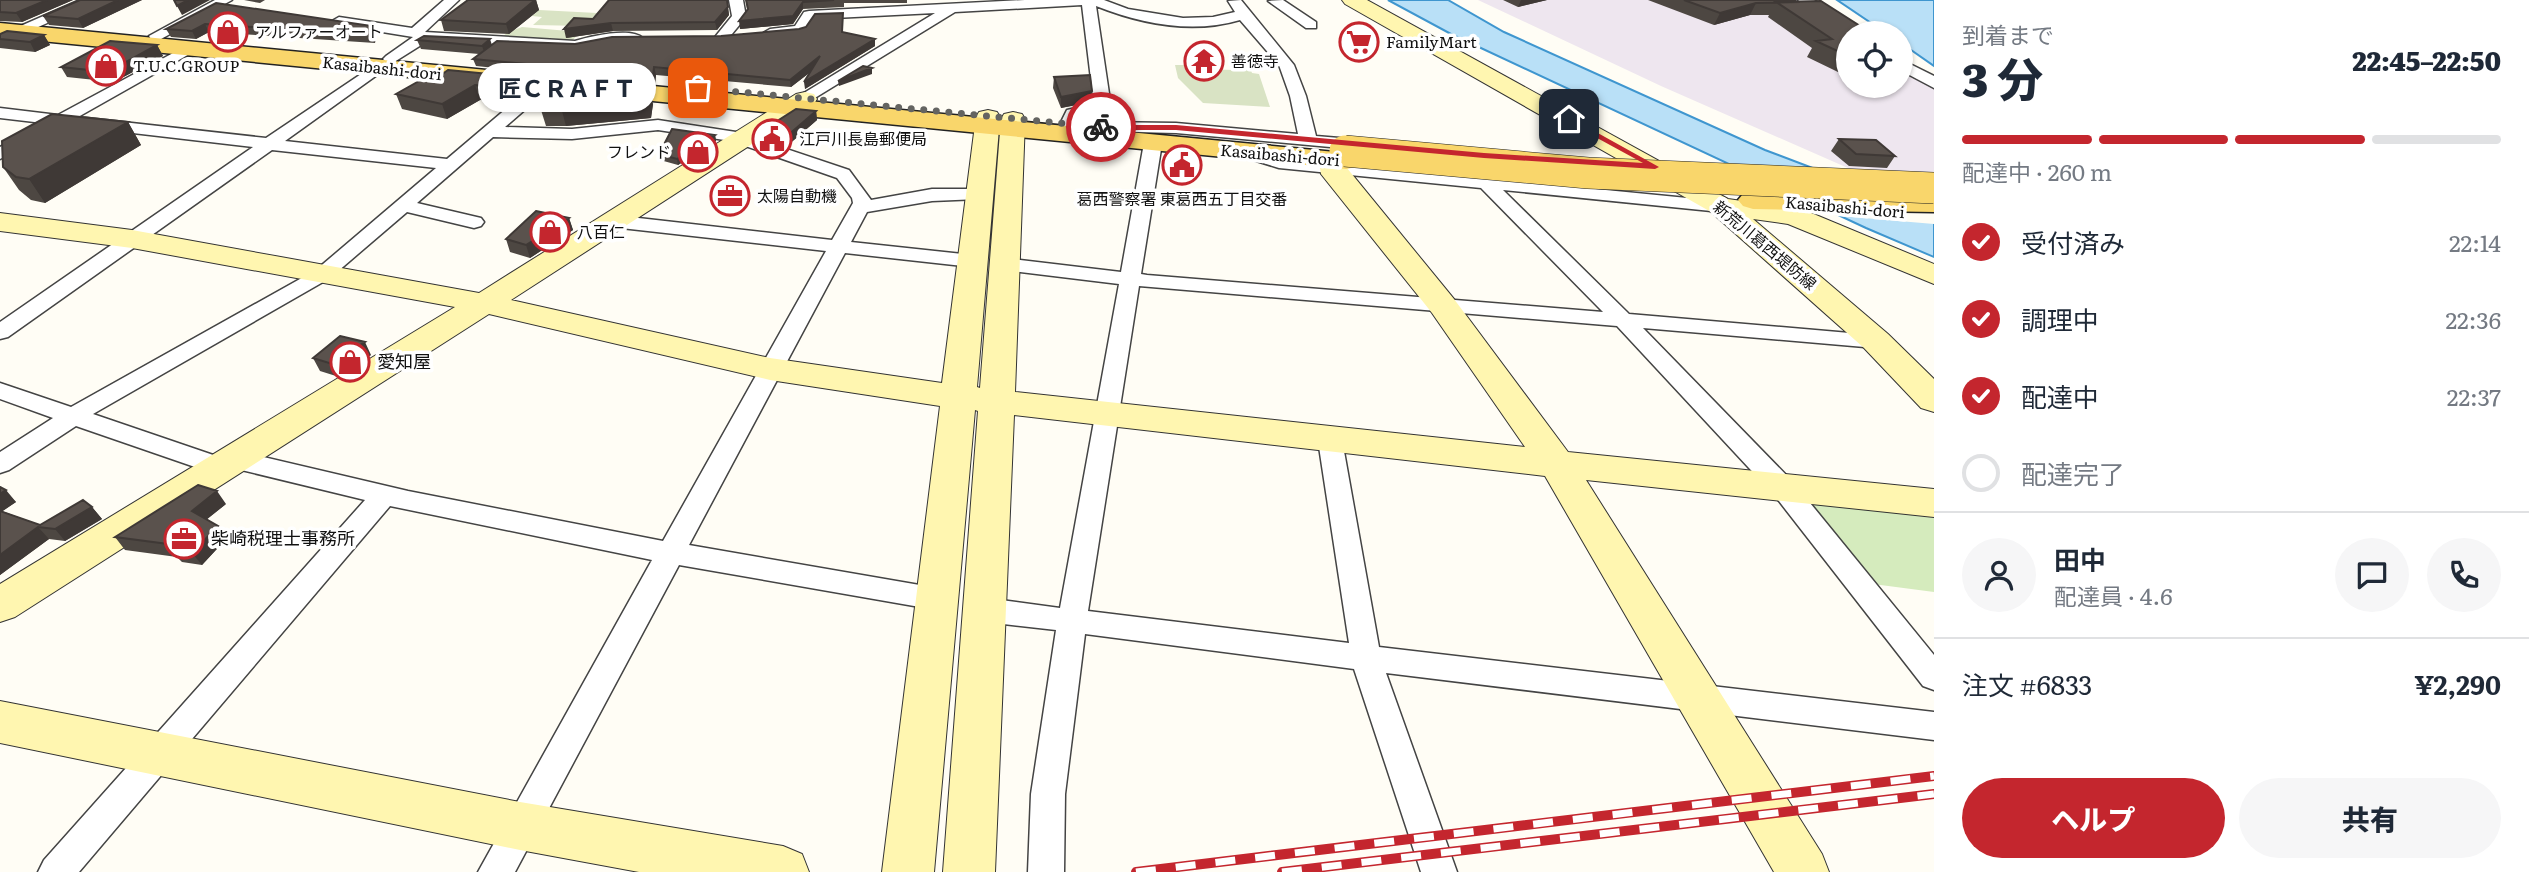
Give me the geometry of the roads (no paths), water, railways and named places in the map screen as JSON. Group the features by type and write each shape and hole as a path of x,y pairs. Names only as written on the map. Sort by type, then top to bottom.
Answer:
{"main road":[{"name":"Kasaibashi-dori","path":"11,29 156,36 545,84 798,103"},
{"name":"Kasaibashi-dori","path":"11,29 188,49 385,63 1000,123 1153,144 1245,152 1333,155"},
{"name":"Kasaibashi-dori","path":"1000,123 1068,124 1333,155 1746,190 1934,214"},
{"name":"Kasaibashi-dori","path":"1746,190 1934,188"},
{"path":"1746,190 1934,197"},
{"path":"1746,190 1934,203"}],"street":[{"path":"11,29 92,0"},
{"path":"0,332 385,63 419,35 452,0"},
{"path":"736,0 739,17 717,37 800,30 809,15 962,5 1092,1 1121,12 1158,19 1230,19 1254,4"},
{"name":"新荒川葛西堤防線","path":"1352,0 1721,206 1875,341 1934,400"},
{"path":"1805,0 1837,21"},
{"path":"1068,124 1073,113 1103,107 1092,1"},
{"path":"156,36 221,2 243,7"},
{"path":"1254,4 1311,25"},
{"path":"1254,4 1282,58 1298,99 1333,155 1335,174 1443,306 1557,464 1802,872"},
{"path":"0,605 742,141 798,103 962,5"},
{"path":"322,19 419,35 488,42 576,45 613,37 651,38"},
{"path":"0,154 188,49"},
{"path":"1913,71 1934,83"},
{"path":"0,464 74,417 323,274 545,84"},
{"path":"0,113 452,165"},
{"path":"969,872 996,402 988,263 979,193 1000,123"},
{"path":"908,872 959,397 988,263 1000,123"},
{"path":"489,132 572,134 658,125 736,137 843,174 861,197 860,207 836,246 496,872"},
{"path":"1099,127 1176,128 1488,183 1721,206 1794,216 1934,275"},
{"path":"1046,872 1048,794 1072,621 1153,144"},
{"path":"1333,155 1655,167"},
{"path":"1488,183 1784,489 1934,677"},
{"path":"860,207 932,195 979,193"},
{"path":"404,206 474,222"},
{"path":"612,221 1131,279 1875,341"},
{"path":"0,222 132,239 484,303 770,369 959,397 1330,440 1934,503"},
{"path":"0,391 74,417 227,463 670,553 937,599"},
{"path":"1330,440 1366,658 1439,872"},
{"path":"56,872 155,755 384,496"},
{"path":"986,610 1934,726"},
{"path":"0,722 520,826 783,872"}],"water":[{"path":"1388,0 1448,0 1504,32 1765,150 1934,214 1934,257 1866,228 1451,34"},
{"path":"1837,0 1934,0 1934,66 1913,51 1913,21 1868,21"}],"railway":[{"path":"1136,872 1934,776"},
{"path":"1282,872 1934,794"}],"place":[{"name":"アルファーオート","path":"228,32"},
{"name":"FamilyMart","path":"1359,42"},
{"name":"善徳寺","path":"1204,61"},
{"name":"T.U.C.GROUP","path":"106,66"},
{"name":"匠ＣＲＡＦＴ","path":"698,88"},
{"name":"江戸川長島郵便局","path":"772,139"},
{"name":"フレンド","path":"698,152"},
{"name":"葛西警察署 東葛西五丁目交番","path":"1182,165"},
{"name":"太陽自動機","path":"730,196"},
{"name":"八百仁","path":"550,232"},
{"name":"愛知屋","path":"350,362"},
{"name":"柴崎税理士事務所","path":"184,539"}]}
